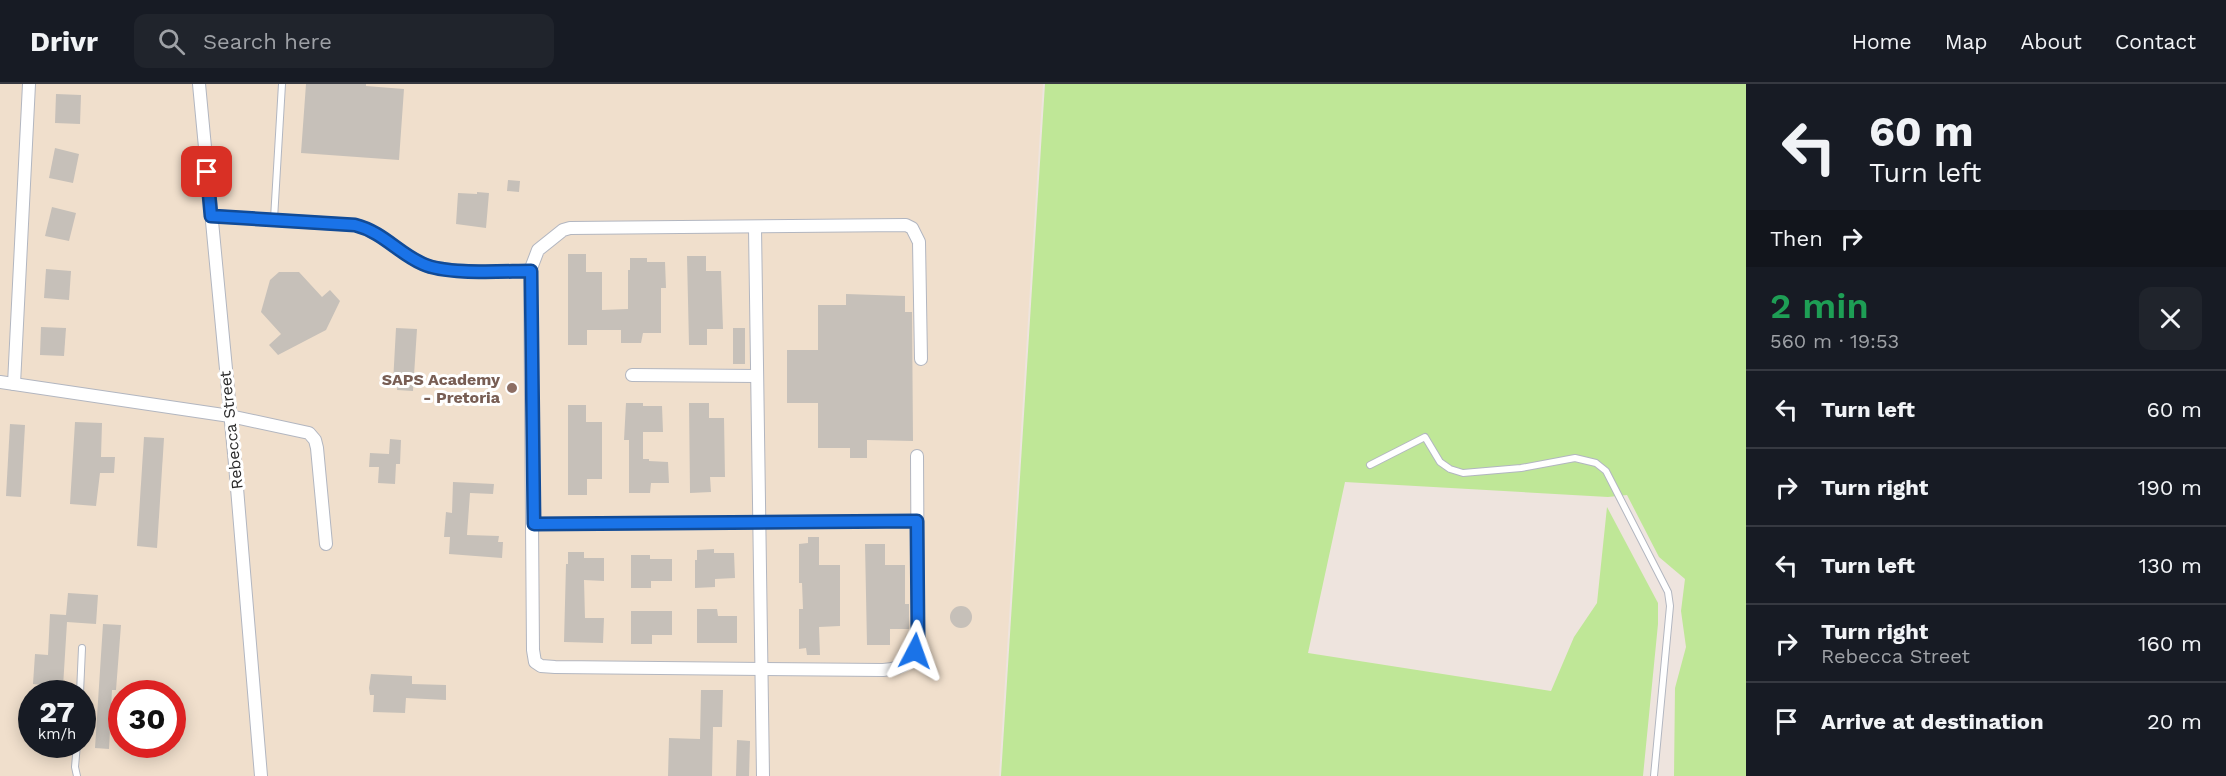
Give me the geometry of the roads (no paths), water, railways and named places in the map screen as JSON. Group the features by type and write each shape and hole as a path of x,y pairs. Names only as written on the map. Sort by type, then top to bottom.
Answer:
{"street":[{"path":"8,383 29,84"},
{"name":"Rebecca Street","path":"200,84 261,776"},
{"path":"211,216 342,223 376,232 416,261 436,268 531,271"},
{"path":"916,456 918,637 915,651 907,663 893,669 883,670 555,667 538,665 534,659 531,271 538,250 566,229 906,225 912,228 919,242 921,359"},
{"path":"755,228 763,776"},
{"path":"0,372 8,383 230,416 309,433 315,440 326,544"},
{"path":"633,375 756,376"},
{"path":"534,524 917,521"}],"lane":[{"path":"274,219 282,84"},
{"path":"1370,465 1425,437 1440,462 1450,469 1463,473 1521,468 1575,458 1596,463 1606,471 1668,592 1670,606 1654,776"},
{"path":"81,680 82,648"},
{"path":"76,758 77,776"}],"place":[{"name":"SAPS Academy - Pretoria","path":"512,388"}]}
